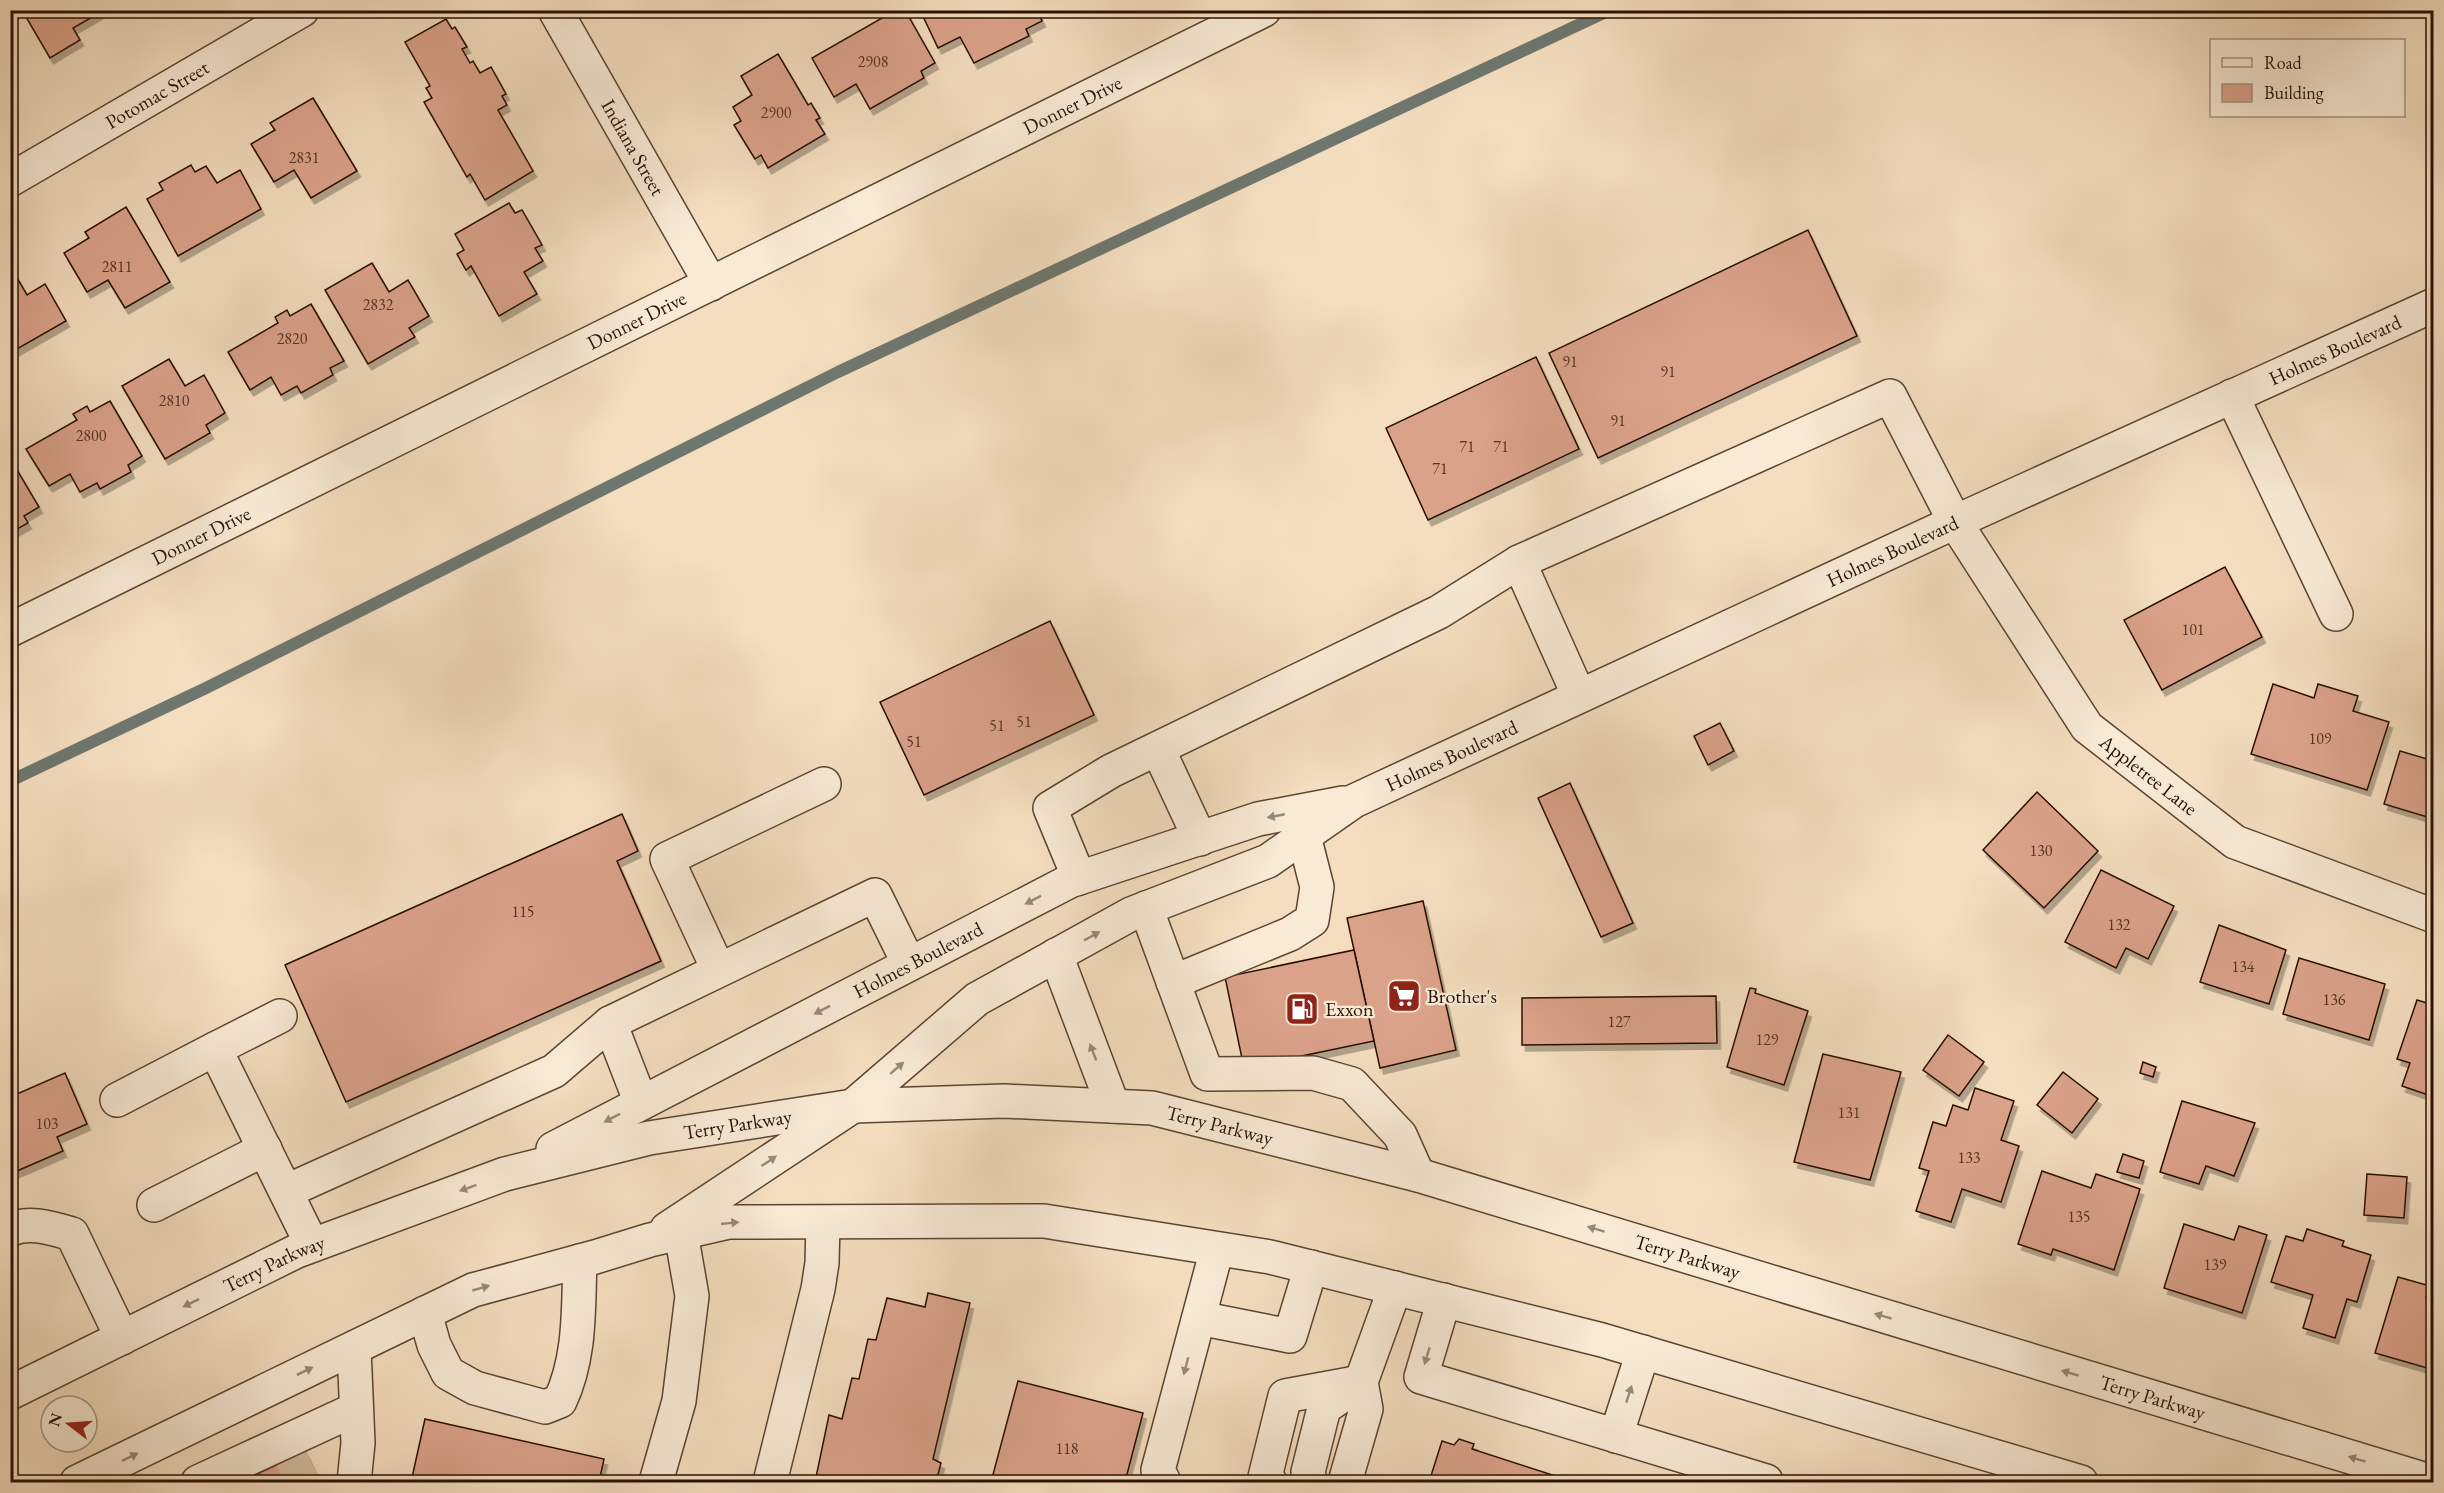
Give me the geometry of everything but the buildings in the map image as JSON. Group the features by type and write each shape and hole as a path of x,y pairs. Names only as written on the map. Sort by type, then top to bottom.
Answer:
{"street":[{"name":"Potomac Street","path":"10,180 302,10"},
{"name":"Indiana Street","path":"555,10 711,285"},
{"name":"Donner Drive","path":"10,630 1264,10"},
{"name":"Holmes Boulevard","path":"666,1237 853,1106 977,999 1131,914 1268,861 1354,801 1955,522 2433,305"},
{"name":"Appletree Lane","path":"1520,562 1890,396 1955,522 2087,727 2235,843 2433,916"},
{"path":"2232,396 2336,614"},
{"path":"1079,878 1050,808 1111,771 1439,612 1520,562 1579,696"},
{"path":"1158,749 1200,839"},
{"path":"718,969 667,859 824,784"},
{"name":"Holmes Boulevard","path":"505,1174 1079,878 1258,819 1354,801"},
{"path":"1173,982 1290,934 1312,920 1317,887 1304,836"},
{"path":"287,1191 554,1071 610,1023 875,895 909,964"},
{"path":"1146,908 1207,1074 1196,1119"},
{"path":"1056,955 1113,1106"},
{"path":"117,1100 280,1016"},
{"path":"610,1023 642,1103"},
{"path":"215,1049 312,1245"},
{"path":"1207,1074 1313,1073 1352,1084 1400,1135 1418,1175"},
{"name":"Terry Parkway","path":"10,1394 312,1245 505,1174 648,1138 853,1106 1004,1101 1152,1108 1418,1175 2433,1482"},
{"path":"154,1205 265,1149"},
{"path":"77,1482 472,1290 666,1237 729,1222 1044,1221 1270,1257 1444,1300 1643,1352 2081,1482"},
{"path":"770,1482 818,1289 822,1263 823,1223"},
{"path":"10,1230 16,1227 48,1227 72,1234 122,1338"},
{"path":"656,1482 679,1401 692,1296 666,1237"},
{"path":"1161,1476 1217,1249"},
{"path":"424,1313 434,1346 448,1373 475,1388 545,1407 560,1401 569,1383 578,1344 580,1261"},
{"path":"1199,1318 1290,1336 1311,1267"},
{"path":"1327,1482 1346,1410 1361,1382 1395,1288"},
{"path":"1444,1300 1421,1377 1766,1481"},
{"path":"354,1348 358,1443 354,1482"},
{"path":"1616,1436 1643,1352"},
{"path":"1270,1482 1265,1477 1285,1396 1361,1382"},
{"path":"1293,1482 1288,1473 1306,1402 1361,1382"},
{"path":"1310,1482 1308,1472 1324,1408 1361,1382"},
{"path":"1345,1482 1366,1409 1361,1382"},
{"path":"198,1482 239,1473 288,1450 356,1409"}],"waterway":[{"path":"10,781 206,688 838,372 1610,10"}],"tunnel":[{"path":"291,1458 303,1482"}],"place":[{"name":"Brother's","path":"1404,996"},
{"name":"Exxon","path":"1302,1009"}]}
